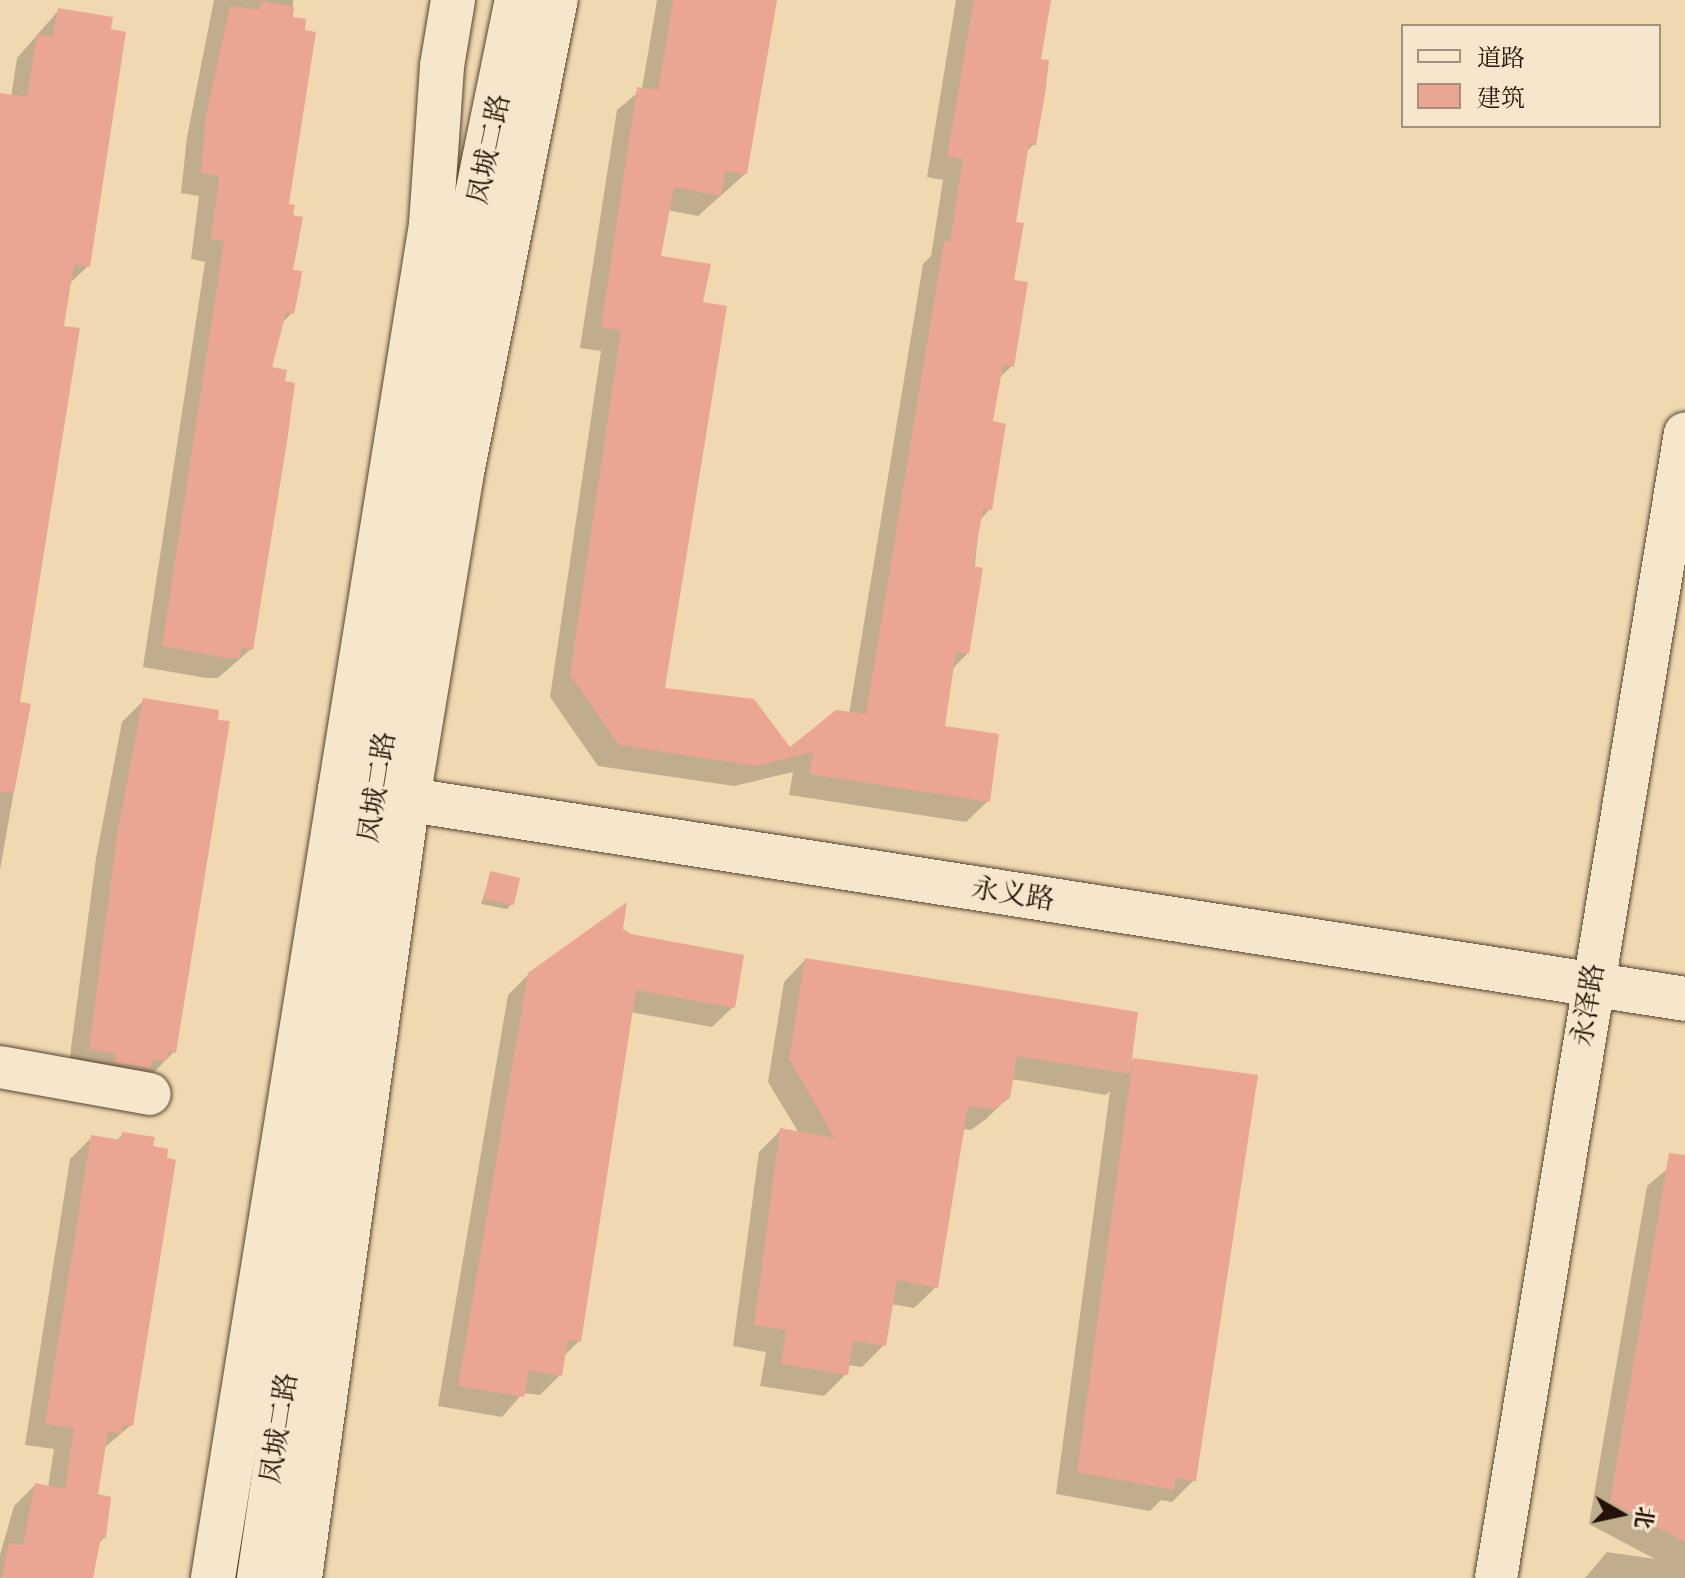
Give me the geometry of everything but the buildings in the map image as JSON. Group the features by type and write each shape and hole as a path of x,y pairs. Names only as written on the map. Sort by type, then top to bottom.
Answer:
{"main road":[{"name":"凤城二路","path":"213,1578 375,794 431,224 442,66 453,0"},
{"name":"凤城二路","path":"259,1578 375,794 460,277 517,0"},
{"name":"永义路","path":"375,794 1685,999"}],"street":[{"path":"301,1578 375,794 462,478 557,0"},
{"name":"永泽路","path":"1496,1578 1590,983 1685,433"},
{"path":"0,1067 150,1094"}]}
